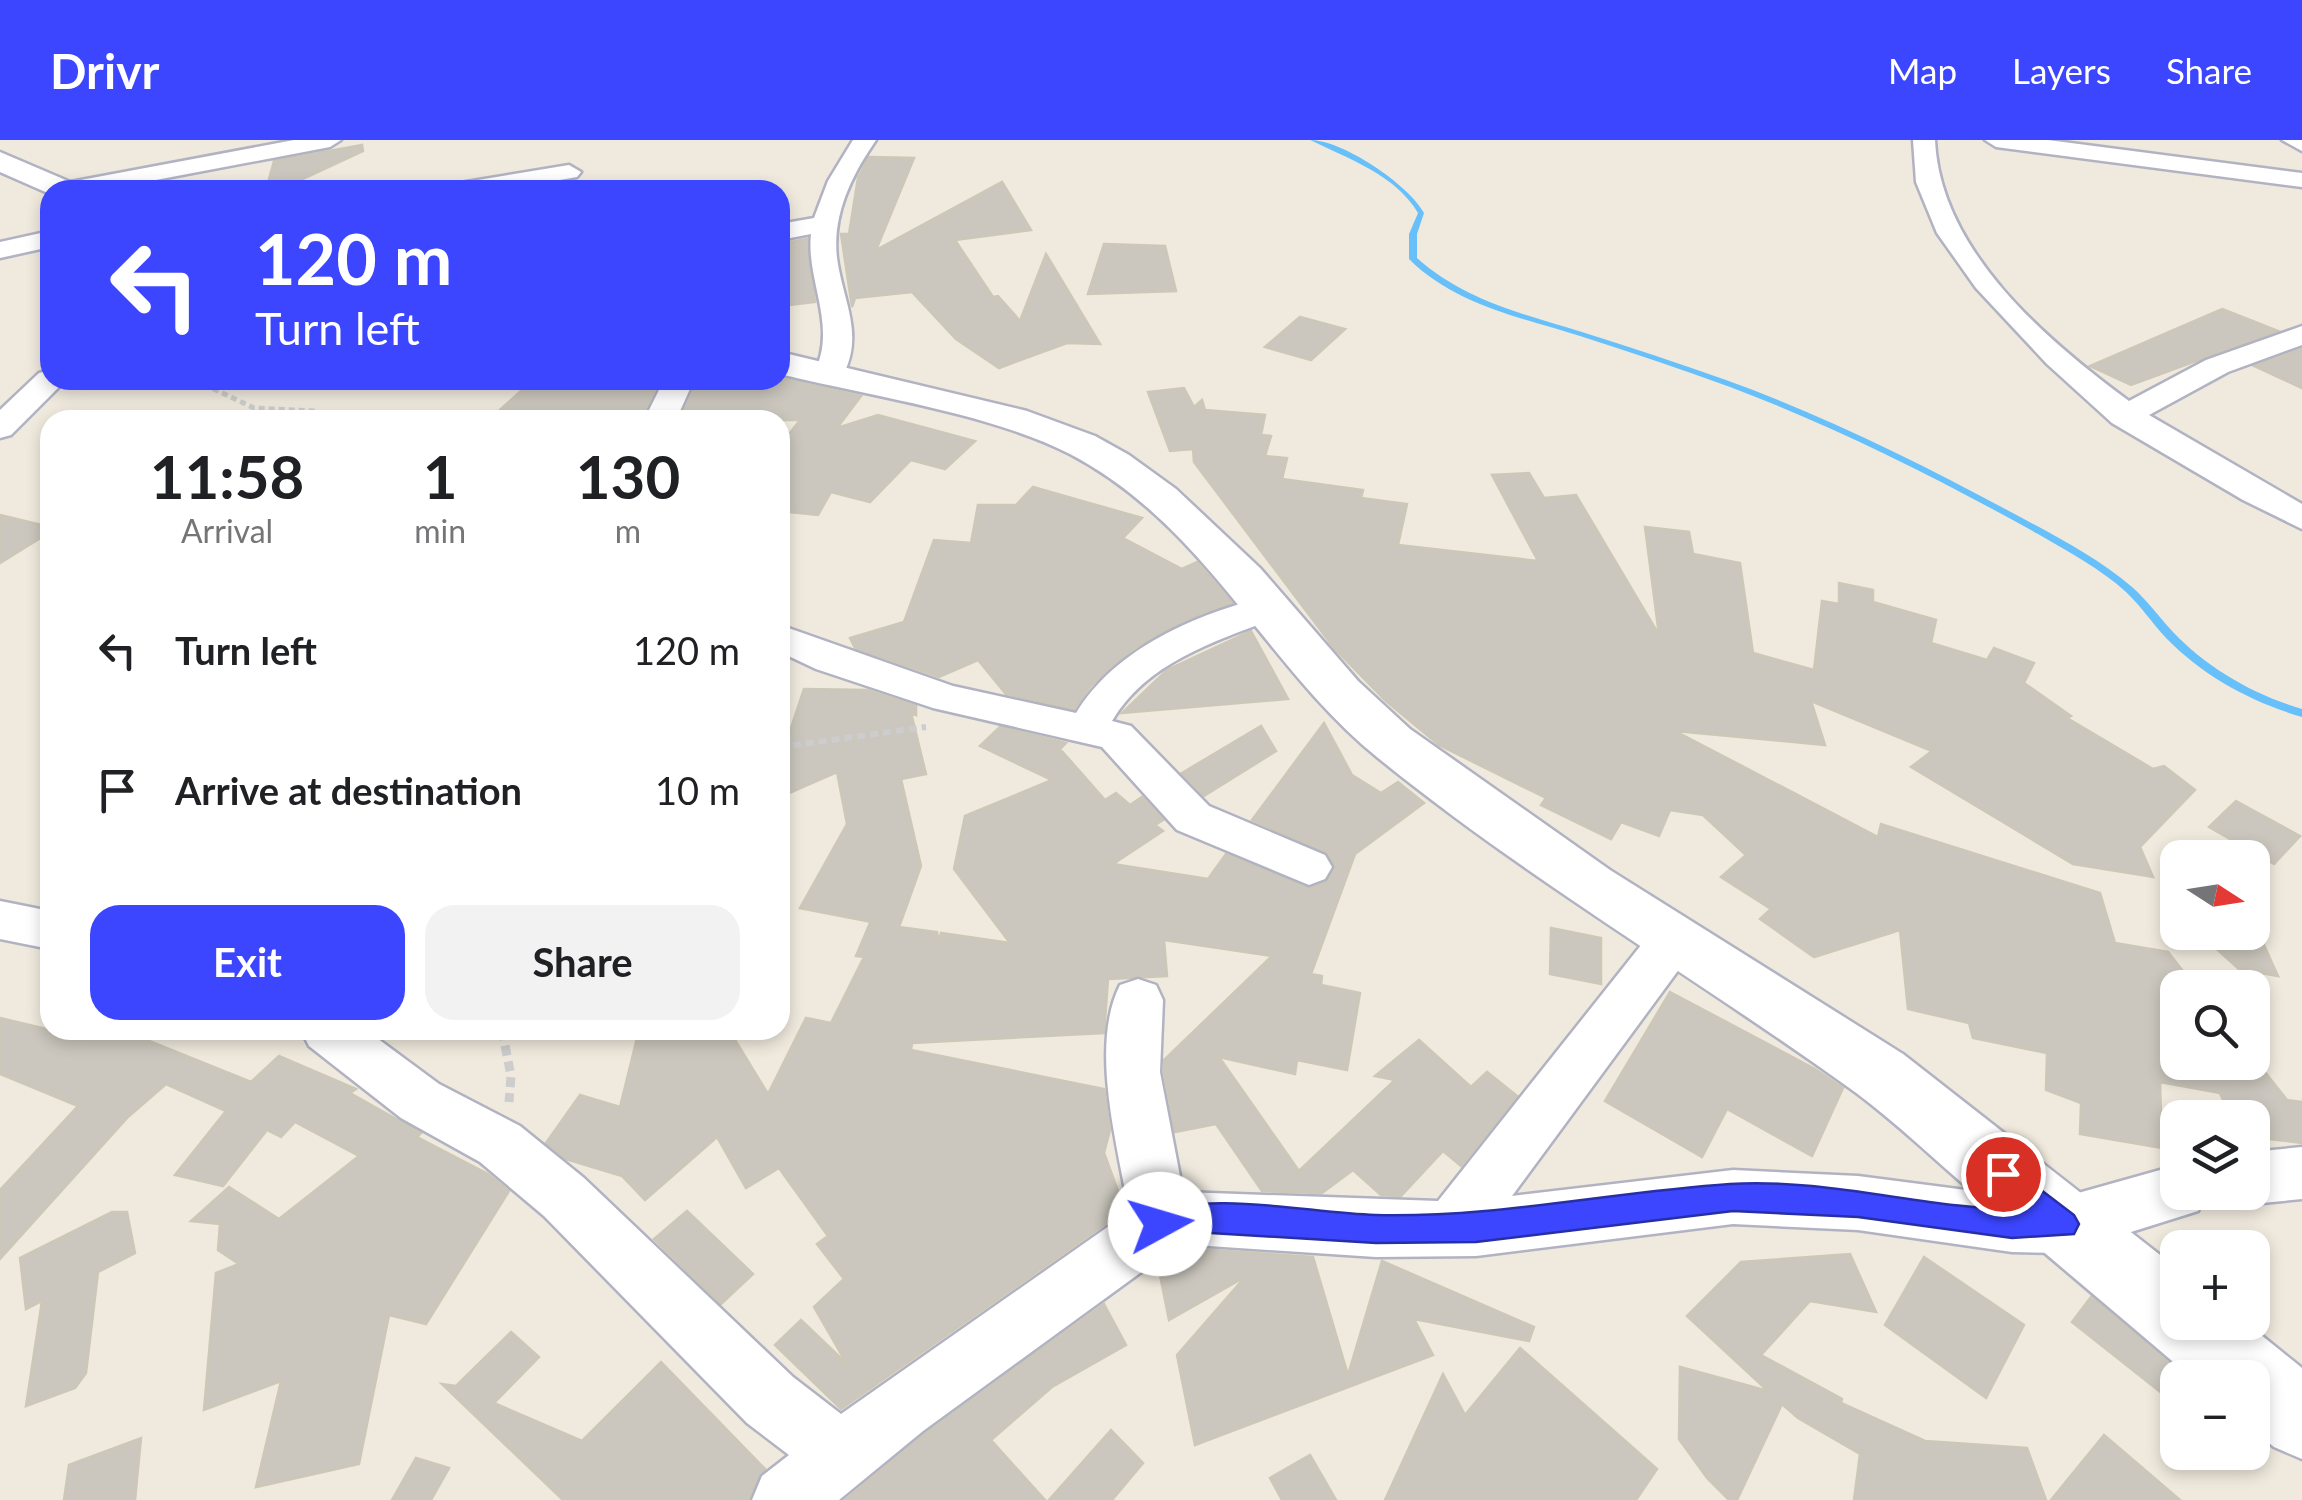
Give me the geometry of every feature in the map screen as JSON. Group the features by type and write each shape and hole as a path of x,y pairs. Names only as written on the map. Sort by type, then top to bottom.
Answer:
{"street":[{"path":"118,180 330,140"},
{"path":"804,368 838,352 840,332 824,258 824,224 838,188 865,140"},
{"path":"1924,140 1923,167 1930,202 1944,230 2033,339 2124,416 2302,518"},
{"path":"1996,140 2302,180"},
{"path":"2293,140 2302,144"},
{"path":"0,161 43,180"},
{"path":"521,180 569,172"},
{"path":"790,230 824,224"},
{"path":"0,250 40,241"},
{"path":"2124,416 2216,366 2302,335"},
{"path":"804,368 996,414 1081,444 1161,498 1244,578 1340,693 1392,742 1590,886 1880,1074 2160,1301"},
{"path":"0,428 40,390"},
{"path":"1087,728 1114,691 1165,646 1268,608"},
{"path":"790,642 830,660 990,708 1116,736 1193,818 1309,867"},
{"path":"0,920 40,928"},
{"path":"1453,1228 1674,939"},
{"path":"1138,1000 1133,1072 1160,1224"},
{"path":"339,1040 420,1101 500,1144 564,1197 770,1400 839,1453"},
{"path":"2270,1177 2302,1174"},
{"path":"786,1500 839,1453 1160,1224 1194,1218 1376,1229 1453,1228 1733,1198 1858,1203 2012,1224 2064,1224 2160,1197"},
{"path":"2207,1340 2302,1419"}],"path":[{"path":"216,390 254,408 295,410"},
{"path":"790,746 903,733 990,708"},
{"path":"500,1144 511,1076 504,1040"}],"building":[{"path":"362,145 363,151 301,180 269,180 274,161"},
{"path":"869,157 914,158 876,250 1002,182 1031,230 955,240 993,297 998,296 1020,321 1046,254 1100,344 1067,343 999,368 956,339 912,292 855,298 852,307 841,234 849,234 858,178"},
{"path":"807,239 815,302 790,305 790,242"},
{"path":"1104,244 1165,246 1176,291 1088,294"},
{"path":"2222,309 2278,331 2131,385 2090,366"},
{"path":"1300,317 1345,329 1311,360 1265,347"},
{"path":"2302,349 2302,388 2254,366"},
{"path":"790,380 861,396 837,428 878,415 975,441 945,469 911,460 870,502 831,492 818,515 790,512 790,433 800,420 790,420 790,410 684,410 694,390 790,390"},
{"path":"1184,388 1194,407 1202,400 1205,410 1265,415 1261,435 1271,436 1265,456 1287,458 1282,479 1363,490 1361,498 1407,504 1398,545 1538,561 1492,475 1529,473 1544,498 1576,495 1659,635 1645,527 1689,532 1693,554 1740,563 1753,653 1814,670 1822,601 1839,604 1839,583 1873,590 1873,602 1936,620 1931,643 1987,660 1994,648 2034,663 2024,683 2071,716 2067,718 2153,769 2164,766 2195,790 2140,847 2153,877 2073,864 1911,767 1932,751 1811,701 1825,745 1675,731 1878,837 1881,824 2100,893 2115,943 2168,952 2182,970 2160,970 2160,1080 2270,1078 2287,1100 2302,1102 2302,1143 2270,1139 2270,1100 2223,1100 2220,1093 2160,1082 2160,1148 2080,1134 2081,1103 2046,1090 2047,1053 1973,1038 1969,1023 1908,1009 1900,930 1814,957 1760,919 1771,909 1721,877 1746,855 1703,815 1670,810 1659,836 1621,822 1611,839 1541,805 1546,798 1439,745 1386,701 1334,648 1194,462 1193,449 1170,451 1148,392"},
{"path":"522,390 655,390 645,410 501,409"},
{"path":"1033,487 1142,518 1123,538 1182,569 1197,562 1232,603 1184,621 1133,649 1090,687 1074,709 1006,694 978,660 939,677 855,648 850,638 904,622 934,540 971,543 978,505 1016,505"},
{"path":"0,515 40,525 40,538 0,563"},
{"path":"1251,631 1288,699 1122,713 1167,670"},
{"path":"804,689 867,690 916,706 916,715 911,713 926,774 901,779 921,866 899,927 937,932 939,942 941,933 1010,943 954,869 965,816 1052,780 980,746 1000,727 1066,743 1060,749 1105,800 1116,793 1130,805 1142,797 1163,820 1155,825 1163,831 1113,864 1208,879 1226,854 1310,888 1326,882 1335,869 1328,853 1252,820 1324,723 1352,775 1381,793 1398,782 1424,803 1355,854 1311,974 1322,976 1321,985 1360,993 1347,1070 1297,1060 1295,1074 1219,1057 1299,1171 1395,1080 1375,1076 1419,1040 1471,1087 1487,1072 1517,1096 1461,1166 1443,1151 1401,1196 1381,1195 1353,1170 1322,1193 1262,1191 1216,1124 1175,1132 1164,1060 1272,956 1164,940 1167,976 1108,979 1104,1033 912,1043 911,1050 1104,1089 1110,1130 1104,1153 1125,1210 841,1409 775,1345 801,1320 847,1364 814,1307 844,1279 817,1244 828,1236 779,1168 746,1188 717,1137 645,1200 622,1176 566,1159 546,1143 580,1095 620,1107 637,1040 735,1040 768,1094 806,1018 831,1023 864,957 856,956 870,923 882,924 800,908 847,824 837,772 790,793 790,731"},
{"path":"1261,726 1276,751 1204,796 1182,773"},
{"path":"2236,801 2300,836 2274,864 2270,862 2270,840 2232,840 2209,827"},
{"path":"1551,928 1601,938 1601,984 1550,974"},
{"path":"2218,950 2266,950 2278,976 2270,975 2270,970 2239,969"},
{"path":"1670,992 1815,1069 1843,1088 1812,1156 1727,1109 1702,1157 1605,1101"},
{"path":"0,1018 40,1028 40,1040 147,1040 251,1082 279,1056 356,1089 350,1093 421,1133 417,1137 488,1174 509,1191 426,1324 389,1315 359,1464 256,1487 281,1381 204,1410 216,1273 239,1264 218,1250 220,1224 191,1221 229,1187 279,1219 359,1156 295,1122 281,1137 267,1130 223,1186 175,1175 226,1111 166,1084 128,1117 0,1259 0,1190 78,1106 0,1074"},
{"path":"687,1211 753,1274 721,1304 654,1239"},
{"path":"112,1212 127,1212 135,1253 98,1272 86,1373 75,1388 26,1406 42,1301 26,1309 20,1258"},
{"path":"1198,1249 1313,1257 1348,1375 1382,1261 1534,1327 1529,1341 1414,1319 1433,1355 1195,1445 1177,1355 1245,1277 1169,1320 1158,1265 1172,1254"},
{"path":"1850,1254 1876,1312 1810,1301 1761,1355 1842,1399 1841,1403 1925,1441 2027,1448 2046,1500 1854,1500 1860,1454 1798,1418 1782,1404 1737,1500 1729,1500 1707,1478 1679,1439 1680,1367 1768,1391 1687,1316 1741,1262"},
{"path":"1924,1257 2024,1325 1986,1398 1885,1325"},
{"path":"2091,1297 2165,1360 2160,1360 2160,1392 2072,1322"},
{"path":"1104,1304 1126,1345 1052,1387 991,1440 1045,1500 845,1500 925,1434"},
{"path":"511,1332 539,1357 494,1403 582,1441 661,1362 765,1469 748,1500 563,1500 442,1384 456,1386"},
{"path":"1520,1348 1657,1469 1636,1500 1385,1500 1443,1374 1465,1415"},
{"path":"1111,1430 1143,1463 1112,1500 1049,1500"},
{"path":"2104,1435 2180,1500 2051,1500"},
{"path":"141,1438 135,1500 64,1500 69,1465"},
{"path":"1310,1455 1336,1500 1282,1500 1270,1478"},
{"path":"416,1458 449,1468 431,1500 392,1500"}],"waterway":[{"path":"1313,140 1374,170 1405,192 1421,213 1413,234 1413,259 1450,287 1493,307 1756,394 1969,494 2046,535 2120,582 2172,638 2215,673 2267,701 2302,713"}],"route":[{"path":"1160,1224 1194,1218 1376,1229 1476,1228 1733,1198 1858,1203 2012,1224 2064,1224 2003,1174"}]}
